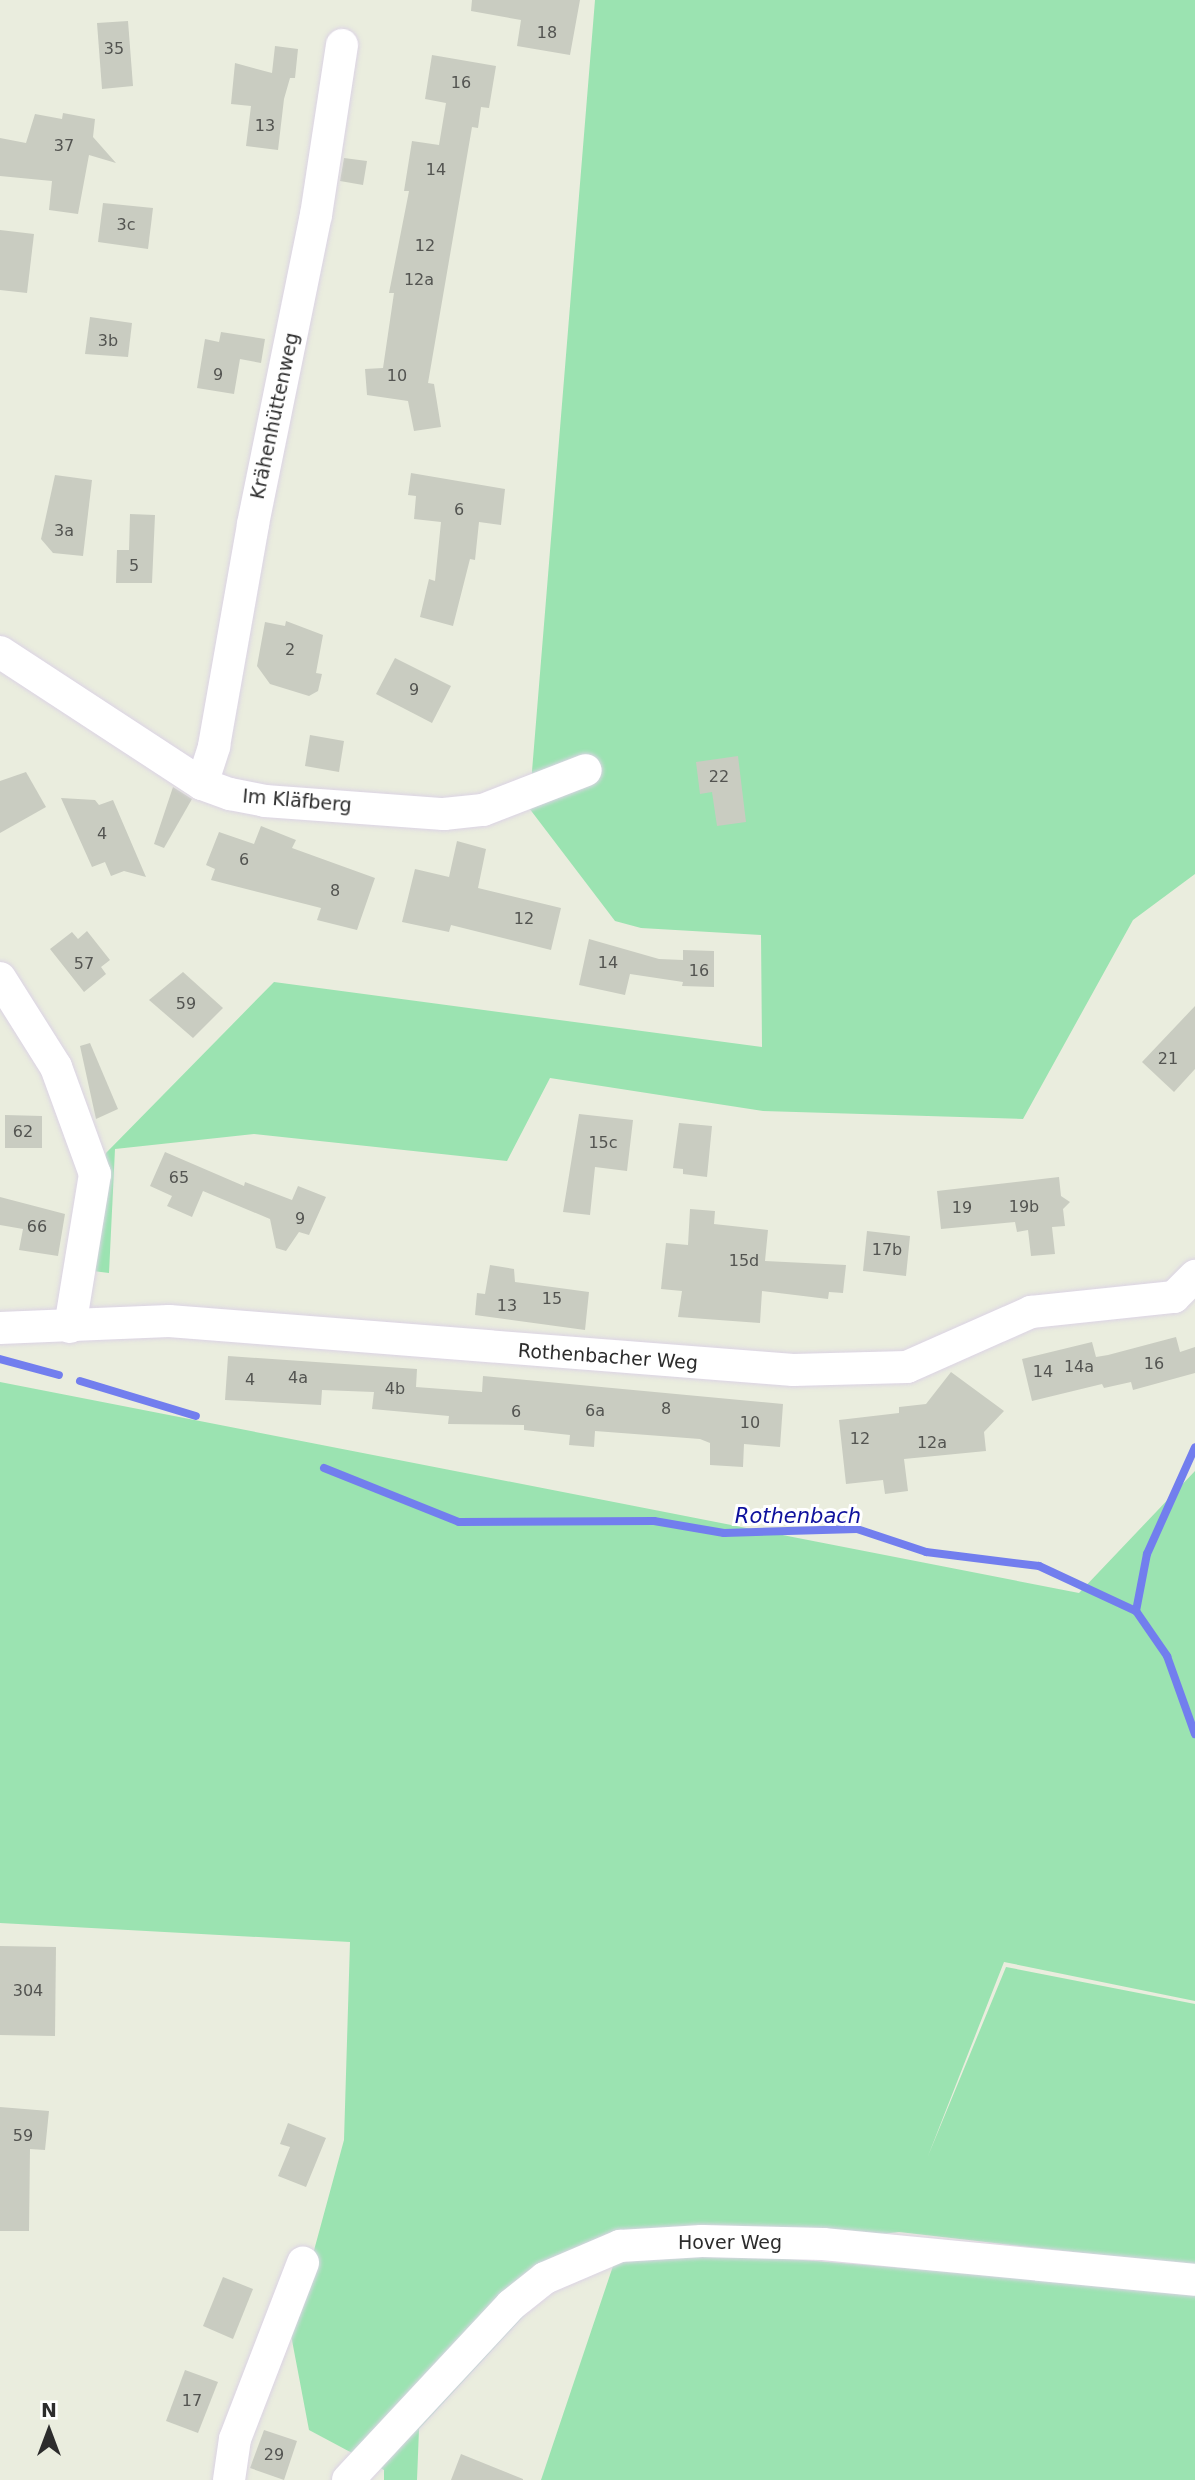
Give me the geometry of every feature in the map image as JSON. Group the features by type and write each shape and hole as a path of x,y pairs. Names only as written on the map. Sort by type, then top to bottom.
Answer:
{"street":[{"name":"Krähenhüttenweg","path":"202,785 214,746 253,524 316,215 342,45"},
{"name":"Im Kläfberg","path":"0,652 202,785 265,801 444,814 484,810 586,770"},
{"path":"0,978 56,1067 95,1174 69,1326"},
{"name":"Rothenbacher Weg","path":"0,1328 169,1321 793,1370 907,1367 1031,1312 1174,1297 1195,1276"},
{"name":"Hover Weg","path":"352,2478 511,2305 545,2278 620,2246 702,2241 823,2244 1195,2280"},
{"path":"229,2480 235,2439 303,2263"}],"green space":[{"path":"595,0 1195,0 1195,874 1133,920 1023,1119 763,1111 550,1078 507,1161 254,1134 115,1149 109,1273 85,1270 106,1153 274,982 762,1047 761,935 641,928 615,921 529,808"},
{"path":"0,1382 1079,1593 1195,1471 1195,2001 1004,1962 928,2156 1006,1967 1195,2004 1195,2266 899,2232 715,2253 1195,2291 1195,2480 541,2480 613,2266 544,2294 419,2429 417,2480 384,2480 384,2470 309,2430 291,2335 344,2140 350,1942 0,1923"}],"building":[{"path":"472,0 580,0 570,55 517,46 521,20 471,11"},
{"path":"128,21 133,86 102,89 97,23"},
{"path":"275,46 298,49 295,78 290,78 284,99 278,150 246,146 251,106 231,104 235,63 272,73"},
{"path":"432,55 496,66 489,108 481,107 478,128 472,127 428,383 434,384 441,427 414,431 408,401 367,395 365,369 383,368 394,293 389,293 409,191 404,191 412,141 439,145 446,103 425,99"},
{"path":"63,113 95,119 93,137 116,163 89,155 78,214 49,210 52,181 0,176 0,138 26,143 35,114 62,119"},
{"path":"344,158 367,161 363,185 340,181"},
{"path":"103,203 153,208 148,249 98,242"},
{"path":"0,230 34,234 27,293 0,290"},
{"path":"90,317 132,323 128,357 85,354"},
{"path":"221,332 265,339 261,363 240,359 234,394 197,388 205,339 219,342"},
{"path":"411,473 505,489 501,525 479,522 475,560 470,559 453,626 420,617 429,579 435,581 441,522 414,519 416,496 408,495"},
{"path":"55,475 92,480 83,556 53,553 41,539"},
{"path":"130,514 155,515 152,583 116,583 117,550 129,550"},
{"path":"286,621 323,635 316,673 322,674 318,691 309,696 270,684 257,666 265,622 285,626"},
{"path":"395,658 451,686 432,723 376,694"},
{"path":"310,735 344,741 339,772 305,766"},
{"path":"738,756 746,822 717,826 712,792 700,794 696,762"},
{"path":"26,772 46,807 0,833 0,781"},
{"path":"173,787 192,799 164,848 154,844"},
{"path":"61,798 95,800 99,805 113,800 146,877 124,871 111,876 105,862 92,867"},
{"path":"261,826 296,840 292,848 375,878 357,930 317,920 321,908 211,880 215,869 206,865 219,832 254,844"},
{"path":"457,841 486,849 478,888 561,908 551,950 451,925 449,932 402,922 415,869 449,877"},
{"path":"87,931 110,960 101,967 106,974 84,992 50,949 72,932 78,939"},
{"path":"589,939 659,959 683,960 683,950 714,951 714,987 682,986 683,982 630,974 625,995 579,985"},
{"path":"183,972 223,1008 193,1038 149,1000"},
{"path":"1195,1006 1195,1069 1174,1092 1142,1062"},
{"path":"90,1043 118,1109 96,1119 80,1046"},
{"path":"579,1114 633,1120 627,1171 595,1167 590,1215 563,1212"},
{"path":"5,1115 42,1116 42,1148 5,1148"},
{"path":"679,1123 712,1126 707,1177 683,1174 683,1169 673,1168"},
{"path":"165,1152 244,1186 245,1182 292,1200 298,1186 326,1197 309,1235 299,1232 286,1251 276,1248 270,1219 203,1191 192,1217 167,1206 172,1196 150,1186"},
{"path":"1059,1177 1061,1196 1070,1202 1063,1209 1065,1226 1052,1227 1055,1254 1031,1256 1028,1230 1017,1232 1015,1222 941,1229 937,1191"},
{"path":"0,1197 65,1214 58,1256 19,1250 23,1229 0,1225"},
{"path":"690,1209 715,1211 714,1224 768,1230 765,1261 846,1265 843,1293 829,1292 828,1299 762,1291 760,1323 678,1317 682,1291 661,1289 666,1243 688,1245"},
{"path":"867,1231 910,1236 906,1276 863,1271"},
{"path":"490,1265 514,1269 515,1282 589,1292 585,1330 475,1315 477,1293 485,1294"},
{"path":"1176,1337 1180,1352 1195,1347 1195,1373 1133,1390 1131,1382 1104,1388 1102,1384 1032,1401 1022,1359 1092,1342 1096,1357"},
{"path":"228,1356 417,1369 416,1387 482,1392 483,1376 783,1404 780,1447 744,1444 743,1467 710,1465 710,1443 700,1439 595,1431 594,1447 569,1445 570,1435 524,1430 524,1425 448,1424 449,1416 372,1409 374,1392 322,1390 321,1405 225,1400"},
{"path":"951,1372 1004,1411 984,1432 986,1451 904,1459 908,1491 885,1494 883,1480 846,1484 839,1420 899,1413 899,1407 926,1404"},
{"path":"0,1946 56,1947 55,2036 0,2035"},
{"path":"0,2107 49,2111 45,2150 30,2149 29,2231 0,2231"},
{"path":"288,2123 326,2138 306,2187 278,2176 290,2147 280,2144"},
{"path":"223,2277 253,2289 233,2339 203,2326"},
{"path":"185,2370 218,2382 198,2433 166,2421"},
{"path":"264,2430 297,2441 284,2480 250,2468"},
{"path":"461,2454 523,2479 523,2480 451,2480"}],"waterway":[{"name":"Rothenbach","path":"0,1359 59,1375"},
{"name":"Rothenbach","path":"80,1381 196,1416"},
{"name":"Rothenbach","path":"324,1468 459,1522 654,1521 724,1533 857,1529 926,1552 1039,1566 1136,1611 1147,1554 1195,1447"},
{"path":"1136,1611 1167,1656 1195,1734"}]}
